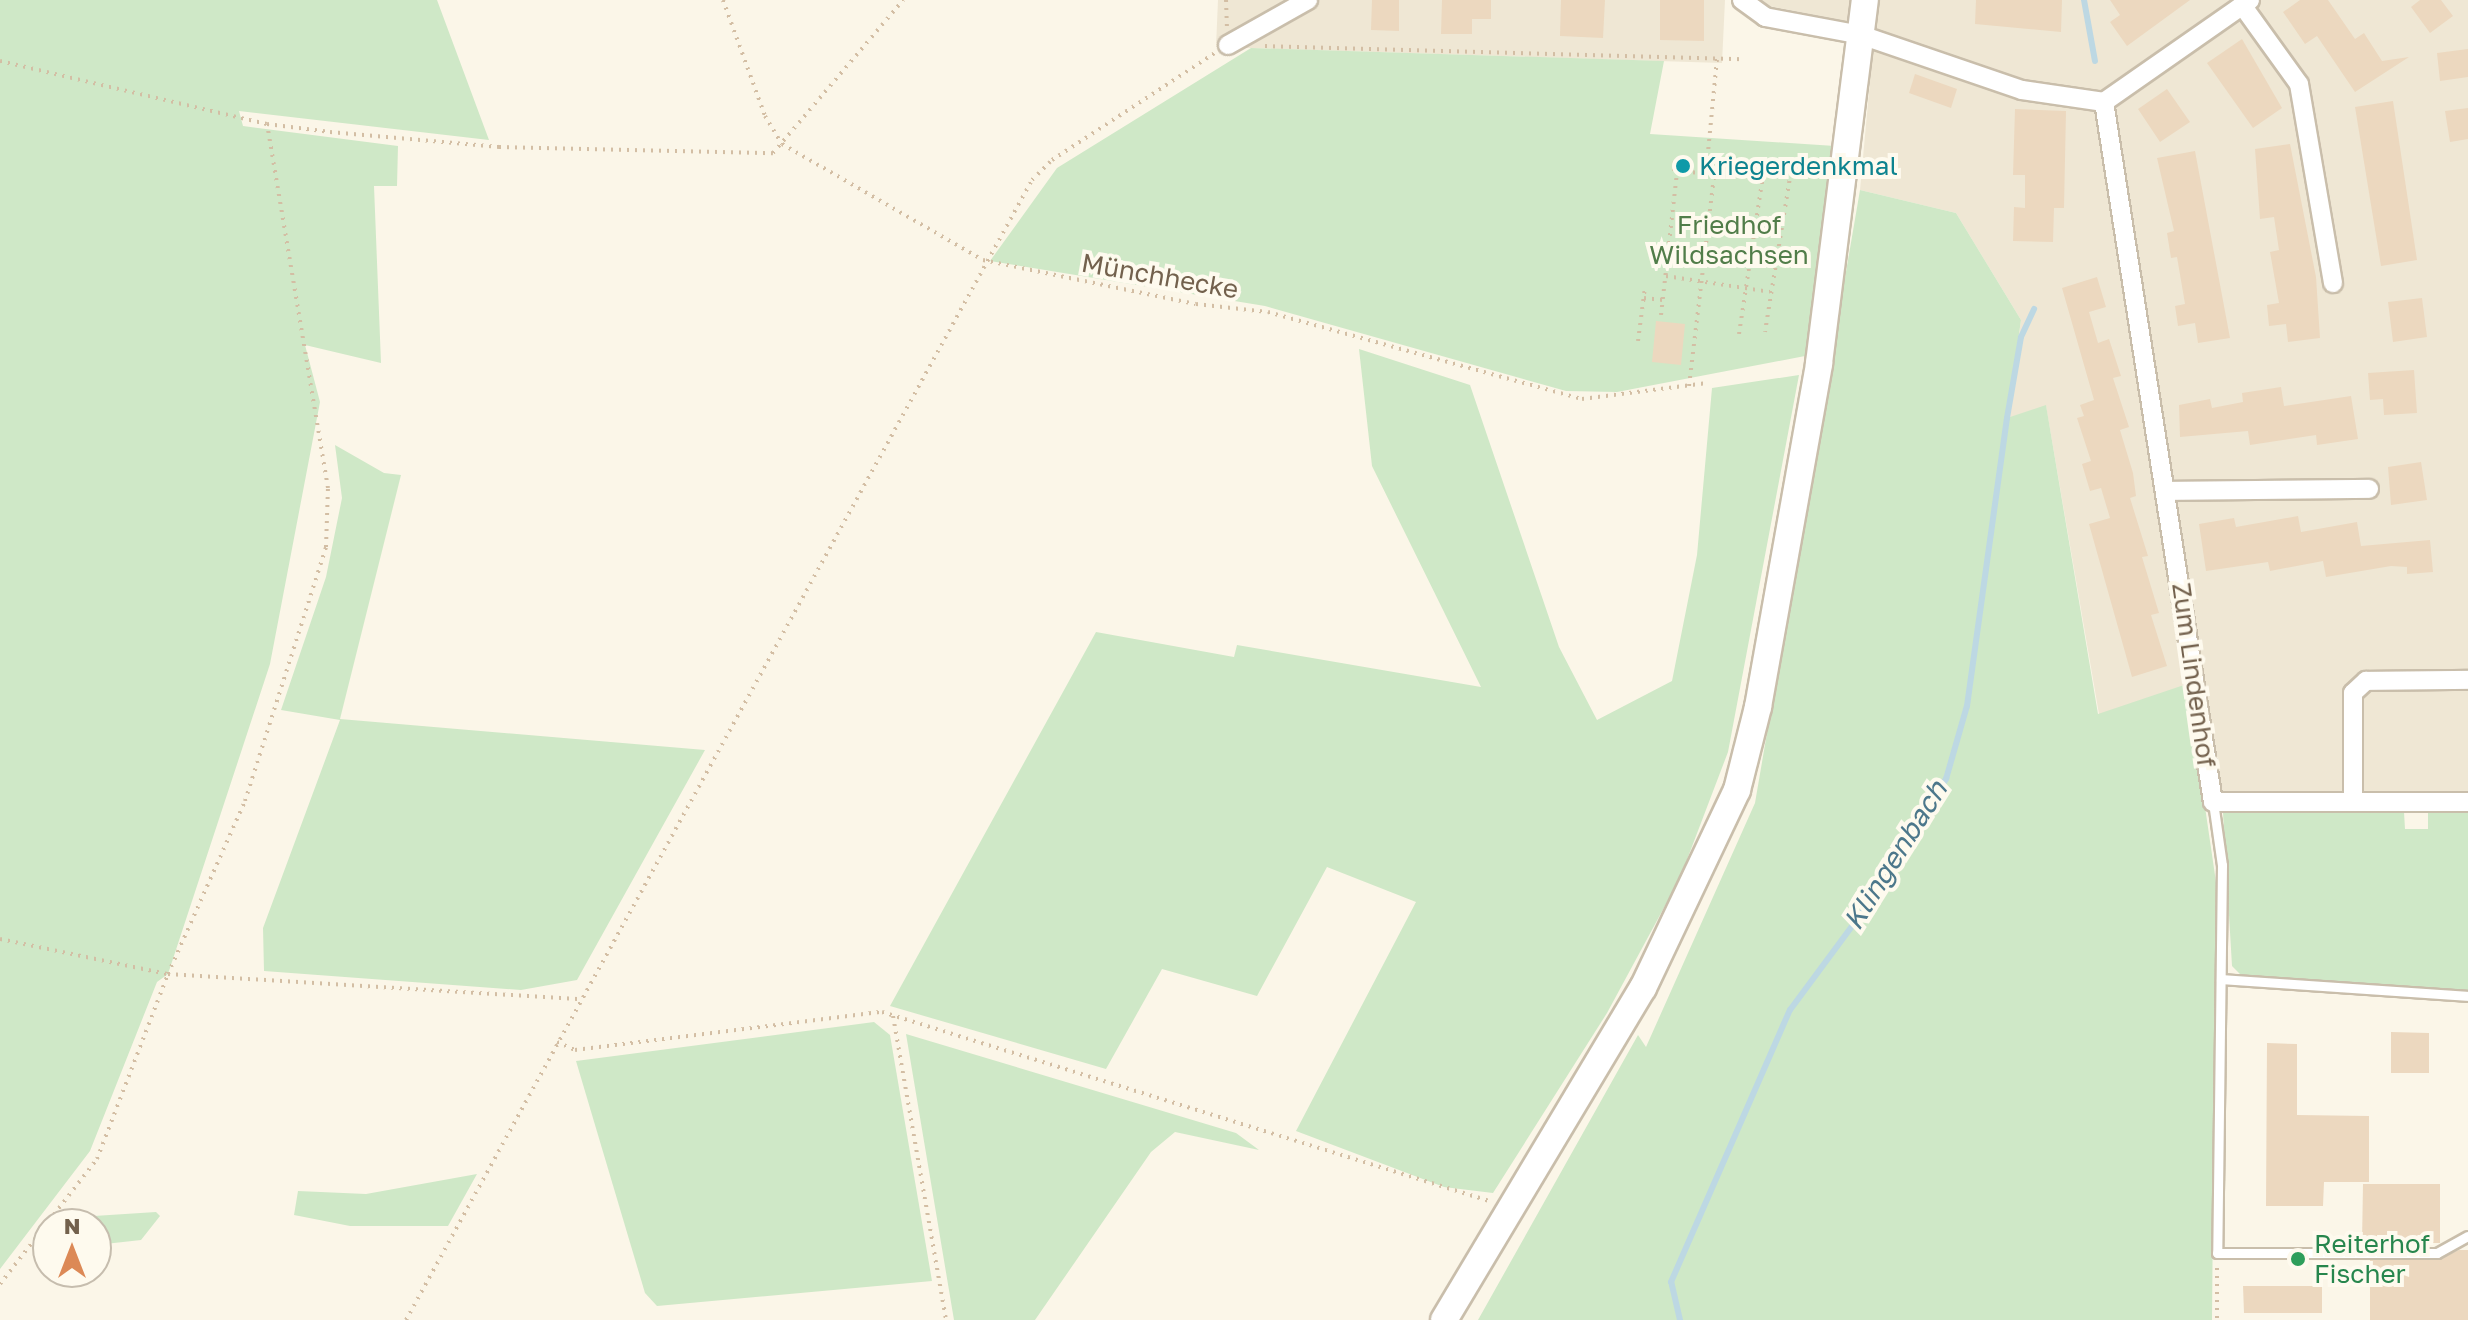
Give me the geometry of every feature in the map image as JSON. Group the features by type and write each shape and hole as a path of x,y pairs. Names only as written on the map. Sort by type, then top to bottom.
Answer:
{"main road":[{"path":"1444,1320 1643,988 1737,790 1758,707 1819,363 1865,0"}],"street":[{"path":"1228,45 1308,0"},
{"path":"1742,0 1765,17 1861,35 2022,90 2104,102 2246,3 2299,84 2333,283"},
{"name":"Zum Lindenhof","path":"2104,102 2213,802"},
{"path":"2167,491 2369,489"},
{"path":"2353,802 2353,693 2366,681 2468,680"},
{"path":"2213,802 2468,802"}],"lane":[{"name":"Zum Lindenhof","path":"2213,802 2222,865 2217,1253"},
{"path":"2221,979 2468,996"},
{"path":"2217,1253 2437,1253 2468,1236"}],"path":[{"path":"723,0 765,116 782,144"},
{"path":"0,61 267,124 499,147 773,153 903,0"},
{"path":"406,1320 983,260 1032,180 1052,160 1228,45 1743,59"},
{"path":"1706,173 1717,58"},
{"path":"0,1284 97,1159 168,974 245,801 326,547 328,488 267,124"},
{"name":"Münchhecke","path":"782,144 983,260 1196,304 1268,312 1582,399 1707,383"},
{"path":"1661,315 1677,172 1675,160 1686,161 1685,172"},
{"path":"1739,334 1765,162 1792,165 1765,332"},
{"path":"1677,172 1714,175 1689,386"},
{"path":"1666,276 1770,292"},
{"path":"1638,341 1645,287"},
{"path":"1644,298 1663,300"},
{"path":"0,939 168,974 582,999"},
{"path":"557,1042 575,1050 882,1012 1460,1196 1515,1206"},
{"path":"893,1016 946,1320"},
{"path":"2217,1253 2217,1320"}],"shaded area":[{"path":"1218,0 1725,0 1722,63 1216,47"},
{"path":"1739,0 2468,0 2468,802 2213,802 2099,714 2046,406 2008,418 2021,320 1956,213 1860,190 1875,27"}],"green space":[{"path":"0,0 437,0 489,140 239,111 243,126 398,146 397,186 374,186 381,363 305,345 320,402 270,664 168,974 157,982 90,1151 47,1208 32,1208 32,1227 0,1269"},
{"name":"Friedhof Wildsachsen","path":"1251,48 1664,61 1650,134 1835,146 1805,356 1617,392 1566,391 1265,306 990,261 1057,168"},
{"path":"1860,190 1956,213 2021,320 2007,418 2046,405 2098,714 2187,684 2216,882 2212,1320 1478,1320 1638,1035 1646,1047 1755,803"},
{"path":"1359,349 1470,385 1559,647 1597,720 1672,681 1697,555 1712,388 1799,375 1728,752 1680,878 1607,1013 1493,1193 1444,1187 1296,1131 1416,902 1327,867 1257,996 1162,969 1106,1069 890,1006 1096,632 1234,657 1237,645 1481,687 1372,466"},
{"path":"335,445 384,473 401,475 340,719 705,750 577,980 521,990 264,971 263,928 340,720 281,710 326,577 342,498"},
{"path":"2428,811 2468,811 2468,990 2245,979 2232,966 2223,813 2404,812 2405,829 2428,829"},
{"path":"874,1022 890,1035 932,1281 657,1306 645,1293 576,1061"},
{"path":"906,1034 1236,1133 1259,1150 1175,1132 1151,1152 1035,1320 954,1320"},
{"path":"477,1174 448,1226 350,1226 294,1215 298,1191 366,1194"},
{"path":"156,1212 160,1216 141,1240 112,1243 112,1215"}],"building":[{"path":"1372,0 1399,0 1399,31 1371,30"},
{"path":"1442,0 1491,0 1491,19 1472,19 1472,34 1441,34"},
{"path":"1561,0 1605,0 1603,38 1560,36"},
{"path":"1660,0 1704,0 1704,41 1660,40"},
{"path":"1976,0 2062,0 2061,32 1975,24"},
{"path":"2110,0 2190,0 2127,46 2110,22 2120,15"},
{"path":"2300,0 2328,0 2355,39 2364,33 2382,61 2409,57 2355,92 2317,36 2305,44 2283,12"},
{"path":"2420,0 2441,0 2453,16 2430,33 2411,7"},
{"path":"2242,39 2282,108 2253,128 2207,63"},
{"path":"2468,49 2468,77 2440,81 2437,53"},
{"path":"1915,74 1957,89 1951,108 1909,93"},
{"path":"2167,89 2190,122 2160,142 2138,109"},
{"path":"2393,101 2417,260 2381,266 2355,107"},
{"path":"2468,108 2468,139 2450,142 2445,111"},
{"path":"2015,109 2066,111 2064,208 2054,208 2053,242 2013,241 2014,207 2025,208 2025,175 2013,175"},
{"path":"2290,144 2316,277 2320,338 2288,342 2286,324 2269,326 2267,305 2279,303 2270,252 2279,250 2274,217 2260,219 2255,149"},
{"path":"2195,151 2230,338 2198,343 2195,323 2178,326 2175,306 2185,304 2177,257 2171,258 2167,233 2174,231 2157,158"},
{"path":"2097,277 2106,307 2089,312 2098,343 2109,339 2121,376 2113,378 2129,427 2120,430 2133,473 2136,496 2130,498 2148,556 2142,557 2159,613 2151,615 2167,666 2132,677 2089,524 2110,518 2101,488 2090,491 2082,464 2091,461 2077,418 2084,416 2080,405 2094,400 2062,288"},
{"path":"2422,298 2427,337 2393,342 2388,302"},
{"path":"1656,321 1685,324 1681,365 1652,362"},
{"path":"2414,370 2417,413 2384,415 2383,399 2370,400 2368,373"},
{"path":"2281,387 2284,406 2351,396 2358,439 2317,445 2316,435 2250,445 2248,431 2180,437 2179,405 2210,399 2212,408 2243,402 2242,393"},
{"path":"2421,462 2427,500 2391,505 2388,467"},
{"path":"2298,516 2301,532 2357,522 2361,546 2430,540 2433,572 2407,574 2407,567 2391,566 2326,577 2323,561 2270,571 2268,562 2206,571 2199,524 2234,518 2236,527"},
{"path":"2391,1032 2429,1033 2429,1073 2391,1073"},
{"path":"2267,1043 2297,1044 2297,1115 2369,1116 2369,1182 2324,1182 2323,1206 2266,1206"},
{"path":"2363,1184 2440,1184 2440,1243 2362,1243"},
{"path":"2459,1250 2468,1250 2468,1320 2370,1320 2370,1260 2437,1260"},
{"path":"2243,1286 2322,1286 2322,1313 2244,1313"}],"waterway":[{"name":"Klingenbach","path":"2084,0 2095,61"},
{"name":"Klingenbach","path":"1680,1320 1671,1282 1790,1010 1873,898 1946,779 1967,706 2021,337 2034,309"}],"place":[{"name":"Kriegerdenkmal","path":"1683,166"},
{"name":"Reiterhof Fischer","path":"2298,1259"}]}
